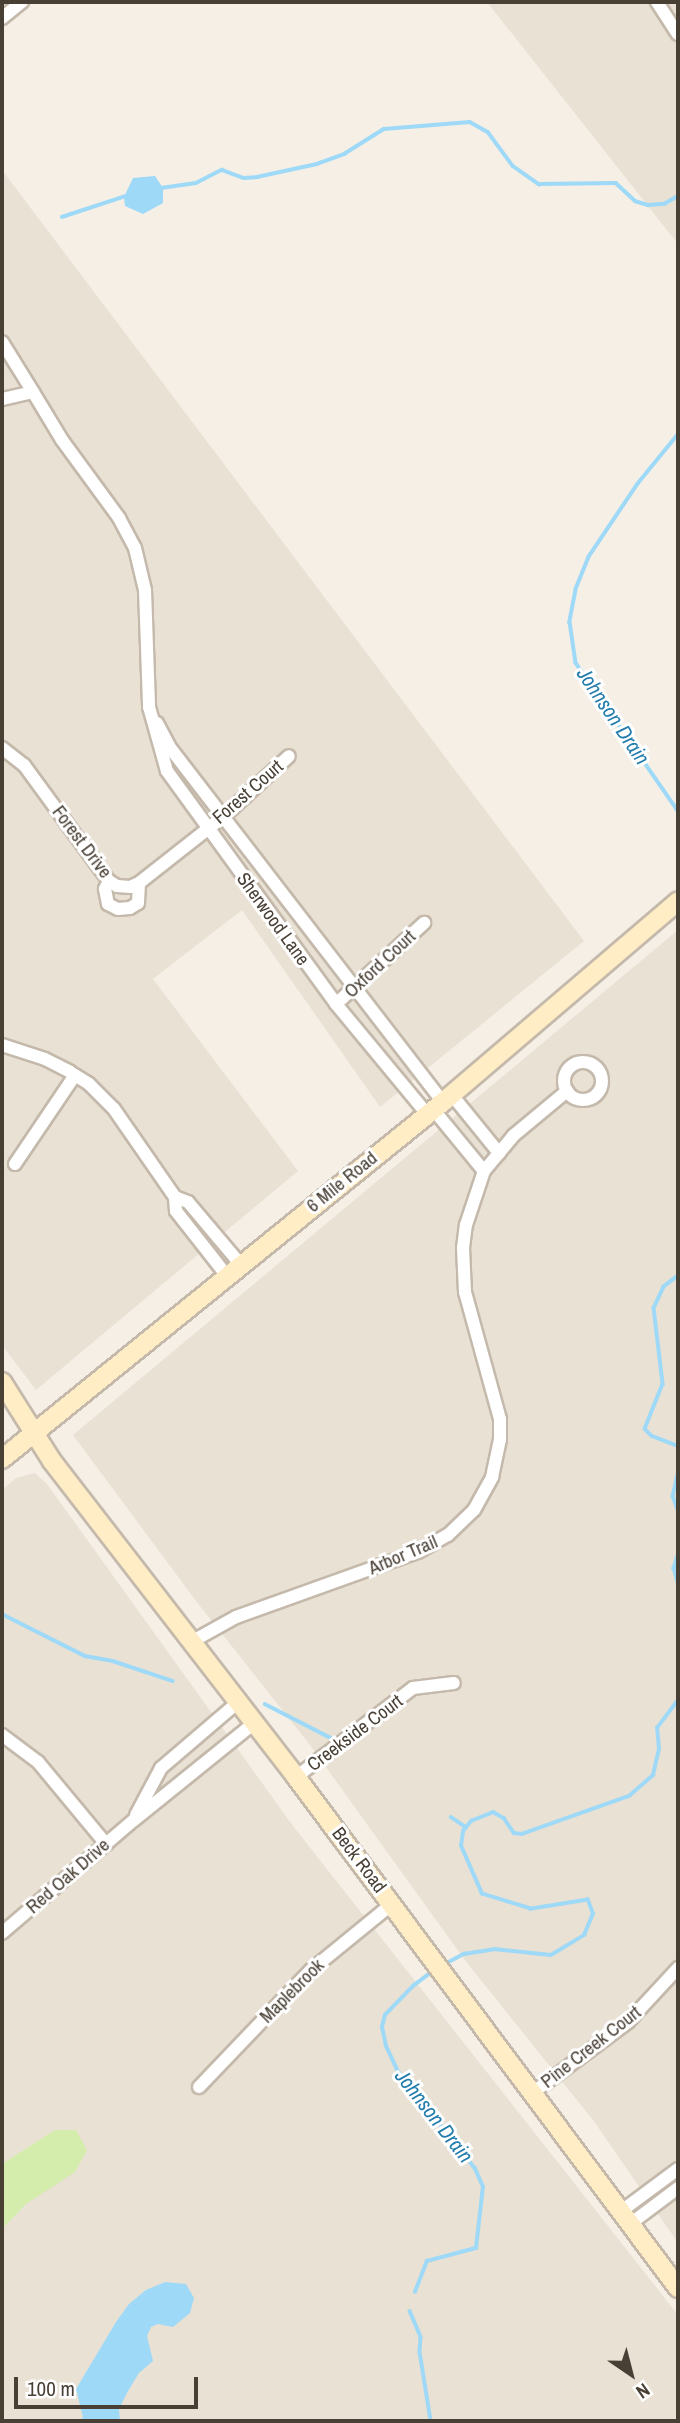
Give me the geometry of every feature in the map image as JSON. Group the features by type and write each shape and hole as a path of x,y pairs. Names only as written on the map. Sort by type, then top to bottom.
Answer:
{"main road":[{"name":"6 Mile Road","path":"2,1459 439,1105 678,901"},
{"name":"Beck Road","path":"2,1382 33,1435 296,1777 678,2288"},
{"name":"Beck Road","path":"2,1405 33,1435"}],"street":[{"path":"2,18 22,2"},
{"path":"657,2 678,34"},
{"name":"Sherwood Lane","path":"2,342 62,440 119,518 135,548 145,590 149,707 167,771 206,829 336,1004 439,1105"},
{"path":"2,398 33,392"},
{"name":"Sherwood Lane","path":"149,707 171,748 439,1105"},
{"name":"Forest Drive","path":"2,748 24,765 109,881 117,886 139,883 206,829"},
{"name":"Forest Court","path":"206,829 224,816 289,756"},
{"path":"109,881 104,890 108,904 118,909 130,908 138,903 139,883"},
{"name":"Oxford Court","path":"336,1004 424,923"},
{"path":"2,1045 45,1059 75,1075 114,1109 175,1197 176,1211 234,1271"},
{"path":"15,1164 75,1075"},
{"name":"Arbor Trail","path":"191,1642 236,1617 427,1548 463,1523 485,1492 498,1456 500,1419 469,1313 463,1275 466,1225 484,1171 514,1135 567,1091"},
{"path":"439,1105 499,1153"},
{"path":"439,1105 484,1171"},
{"name":"Creekside Court","path":"296,1777 413,1688 454,1683"},
{"name":"Red Oak Drive","path":"134,1819 161,1768 237,1703"},
{"name":"Red Oak Drive","path":"2,1933 134,1819 254,1723"},
{"path":"2,1735 38,1762 106,1844"},
{"name":"Maplebrook","path":"200,2087 311,1970 392,1904"},
{"name":"Pine Creek Court","path":"531,2094 628,2022 678,1968"},
{"path":"625,2218 678,2169"},
{"path":"625,2218 678,2188"}],"shaded area":[{"path":"487,2 678,2 678,244"},
{"path":"2,170 584,941 380,1107 242,910 153,979 298,1171 36,1390 2,1345"},
{"path":"678,930 678,2243 593,2120 467,1963 310,1745 196,1601 73,1435"},
{"path":"35,1473 47,1484 293,1826 678,2315 678,2421 2,2421 2,1490 16,1478"}],"green space":[{"path":"55,2130 76,2130 87,2150 75,2172 26,2204 2,2229 2,2164"}],"water":[{"path":"155,176 163,188 163,203 143,214 125,206 124,197 133,178"},
{"path":"165,2282 186,2284 194,2298 190,2313 173,2327 158,2324 151,2327 147,2336 153,2361 139,2373 128,2391 119,2409 120,2421 80,2421 83,2417 76,2389 116,2322 129,2304 146,2290"}],"waterway":[{"path":"161,188 196,183 222,170 244,178 317,164 344,154 384,129 470,122 488,132 513,166 539,184 616,183 635,201 648,205 664,204 678,196"},
{"path":"62,217 126,196"},
{"name":"Johnson Drain","path":"678,435 638,484 589,557 576,590 570,622 576,663 678,811"},
{"name":"Johnson Drain","path":"678,1276 664,1287 654,1308 663,1384 645,1429 652,1436 678,1446"},
{"name":"Johnson Drain","path":"678,1475 673,1496 678,1510"},
{"name":"Johnson Drain","path":"678,1556 674,1568 678,1582"},
{"path":"2,1614 85,1656 113,1661 173,1681"},
{"name":"Johnson Drain","path":"443,1965 464,1954 494,1949 551,1955 584,1935 593,1914 588,1900 531,1909 482,1894 461,1846 463,1831 471,1821 493,1812 504,1818 514,1833 522,1834 629,1796 653,1775 659,1749 657,1728 678,1700"},
{"path":"265,1704 331,1738"},
{"path":"451,1817 466,1827"},
{"name":"Johnson Drain","path":"415,2292 427,2261 476,2248 483,2187 475,2169 398,2072 386,2046 382,2027 385,2015 413,1986 433,1971"},
{"name":"Johnson Drain","path":"410,2311 421,2337 420,2352 431,2421"}]}
